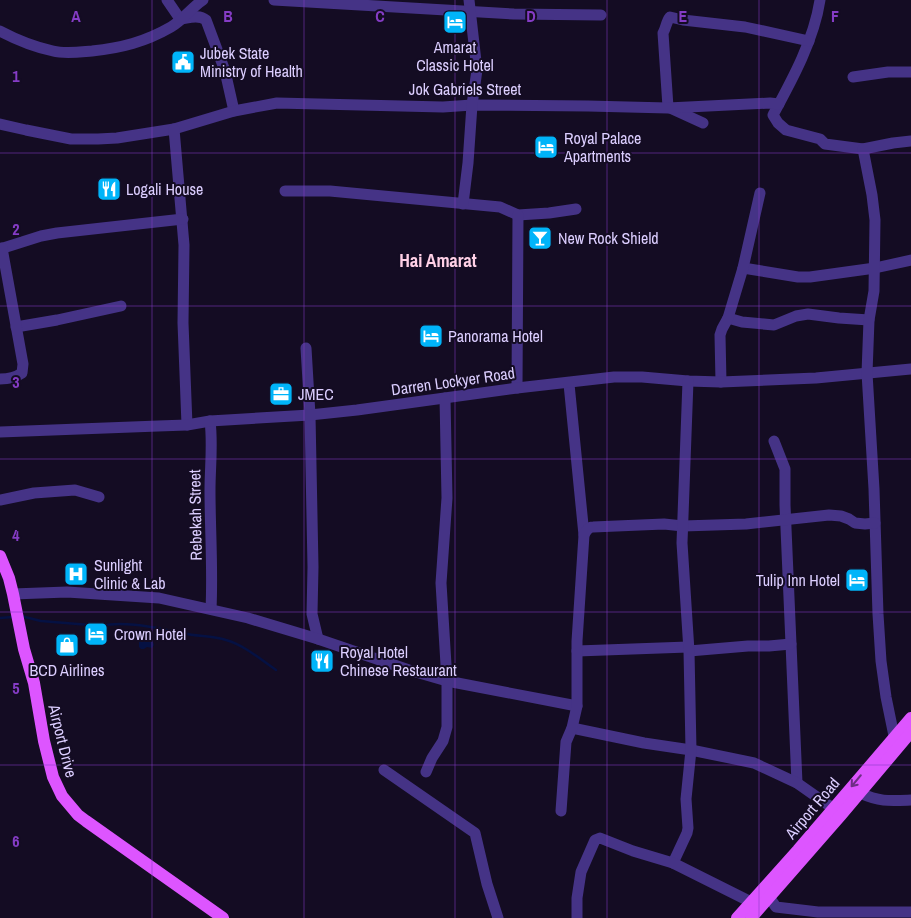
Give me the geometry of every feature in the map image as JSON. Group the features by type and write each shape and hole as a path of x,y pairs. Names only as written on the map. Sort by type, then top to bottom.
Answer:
{"main road":[{"name":"Airport Drive","path":"0,556 4,578 13,594 24,649 34,683 49,762 53,777 62,796 78,815 223,918"},
{"name":"Airport Road","path":"737,918 834,809 911,718"},
{"name":"Airport Road","path":"751,918 911,732"}],"street":[{"path":"167,0 180,19"},
{"path":"0,31 17,40 55,52 79,52 116,48 147,39 173,26 203,0"},
{"path":"274,0 469,6 522,15 602,15"},
{"path":"820,0 809,41 773,116 786,130 820,139 825,144 863,149 911,141"},
{"path":"462,204 477,70 469,6"},
{"path":"180,19 194,17 206,20 225,71 234,111"},
{"path":"703,123 668,107 663,33 670,17 744,27 809,41"},
{"path":"854,77 888,72 911,72"},
{"name":"Jok Gabriels Street","path":"0,124 71,139 117,138 174,129 234,111 276,103 443,107 472,105 668,108 779,104"},
{"path":"174,129 184,245 183,323 187,425"},
{"path":"863,149 875,220 874,291 869,320 867,373 878,614 881,661 894,736"},
{"path":"284,190 330,191 500,207 518,215 576,209"},
{"path":"721,382 720,335 728,318 743,268 760,193"},
{"path":"518,215 518,388"},
{"path":"0,379 8,379 22,373 23,364 1,248 57,233 182,219"},
{"path":"743,268 810,278 875,268 911,260"},
{"path":"16,327 121,306"},
{"path":"728,318 742,322 774,325 796,316 808,314 869,320"},
{"path":"306,348 310,415 312,614 318,639"},
{"name":"Darren Lockyer Road","path":"0,432 187,425 210,421 310,415 614,377 721,382 816,378 911,369"},
{"path":"673,863 688,828 686,799 691,750 682,543 688,381"},
{"path":"561,811 566,742 572,728 577,706 577,641 584,535 569,384"},
{"path":"426,772 432,758 444,741 447,727 447,681 441,582 447,498 445,398"},
{"name":"Rebekah Street","path":"210,421 212,437 210,470 212,580 210,609"},
{"path":"774,440 785,469 797,783"},
{"path":"0,500 34,493 76,490 99,497"},
{"path":"584,535 590,527 664,524 683,526 746,524 829,515 841,516 855,523 875,523"},
{"path":"13,594 67,592 159,598 248,618 447,681 577,706"},
{"path":"577,651 688,649 791,644"},
{"path":"572,728 754,763 797,783 834,809"},
{"path":"384,770 475,833 487,884 498,918"},
{"path":"860,793 873,799 885,801 911,800"},
{"path":"577,918 577,898 581,872 597,838 673,863 751,902"},
{"path":"769,897 776,906 818,912 911,912"}],"shaded area":[{"path":"149,639 154,645 152,648 141,649 139,647 139,642"}],"waterway":[{"path":"21,616 41,621 102,626 121,624 153,627 221,638 246,649 276,670"},
{"path":"0,618 12,617"}],"place":[{"name":"Amarat Classic Hotel","path":"455,22"},
{"name":"Jubek State Ministry of Health","path":"183,62"},
{"name":"Royal Palace Apartments","path":"546,147"},
{"name":"Logali House","path":"109,189"},
{"name":"New Rock Shield","path":"540,238"},
{"name":"Panorama Hotel","path":"431,336"},
{"name":"JMEC","path":"281,394"},
{"name":"Sunlight Clinic & Lab","path":"76,574"},
{"name":"Tulip Inn Hotel","path":"857,580"},
{"name":"Crown Hotel","path":"96,634"},
{"name":"BCD Airlines","path":"67,645"},
{"name":"Royal Hotel Chinese Restaurant","path":"322,661"}],"district":[{"name":"Hai Amarat","path":"438,260"}]}
